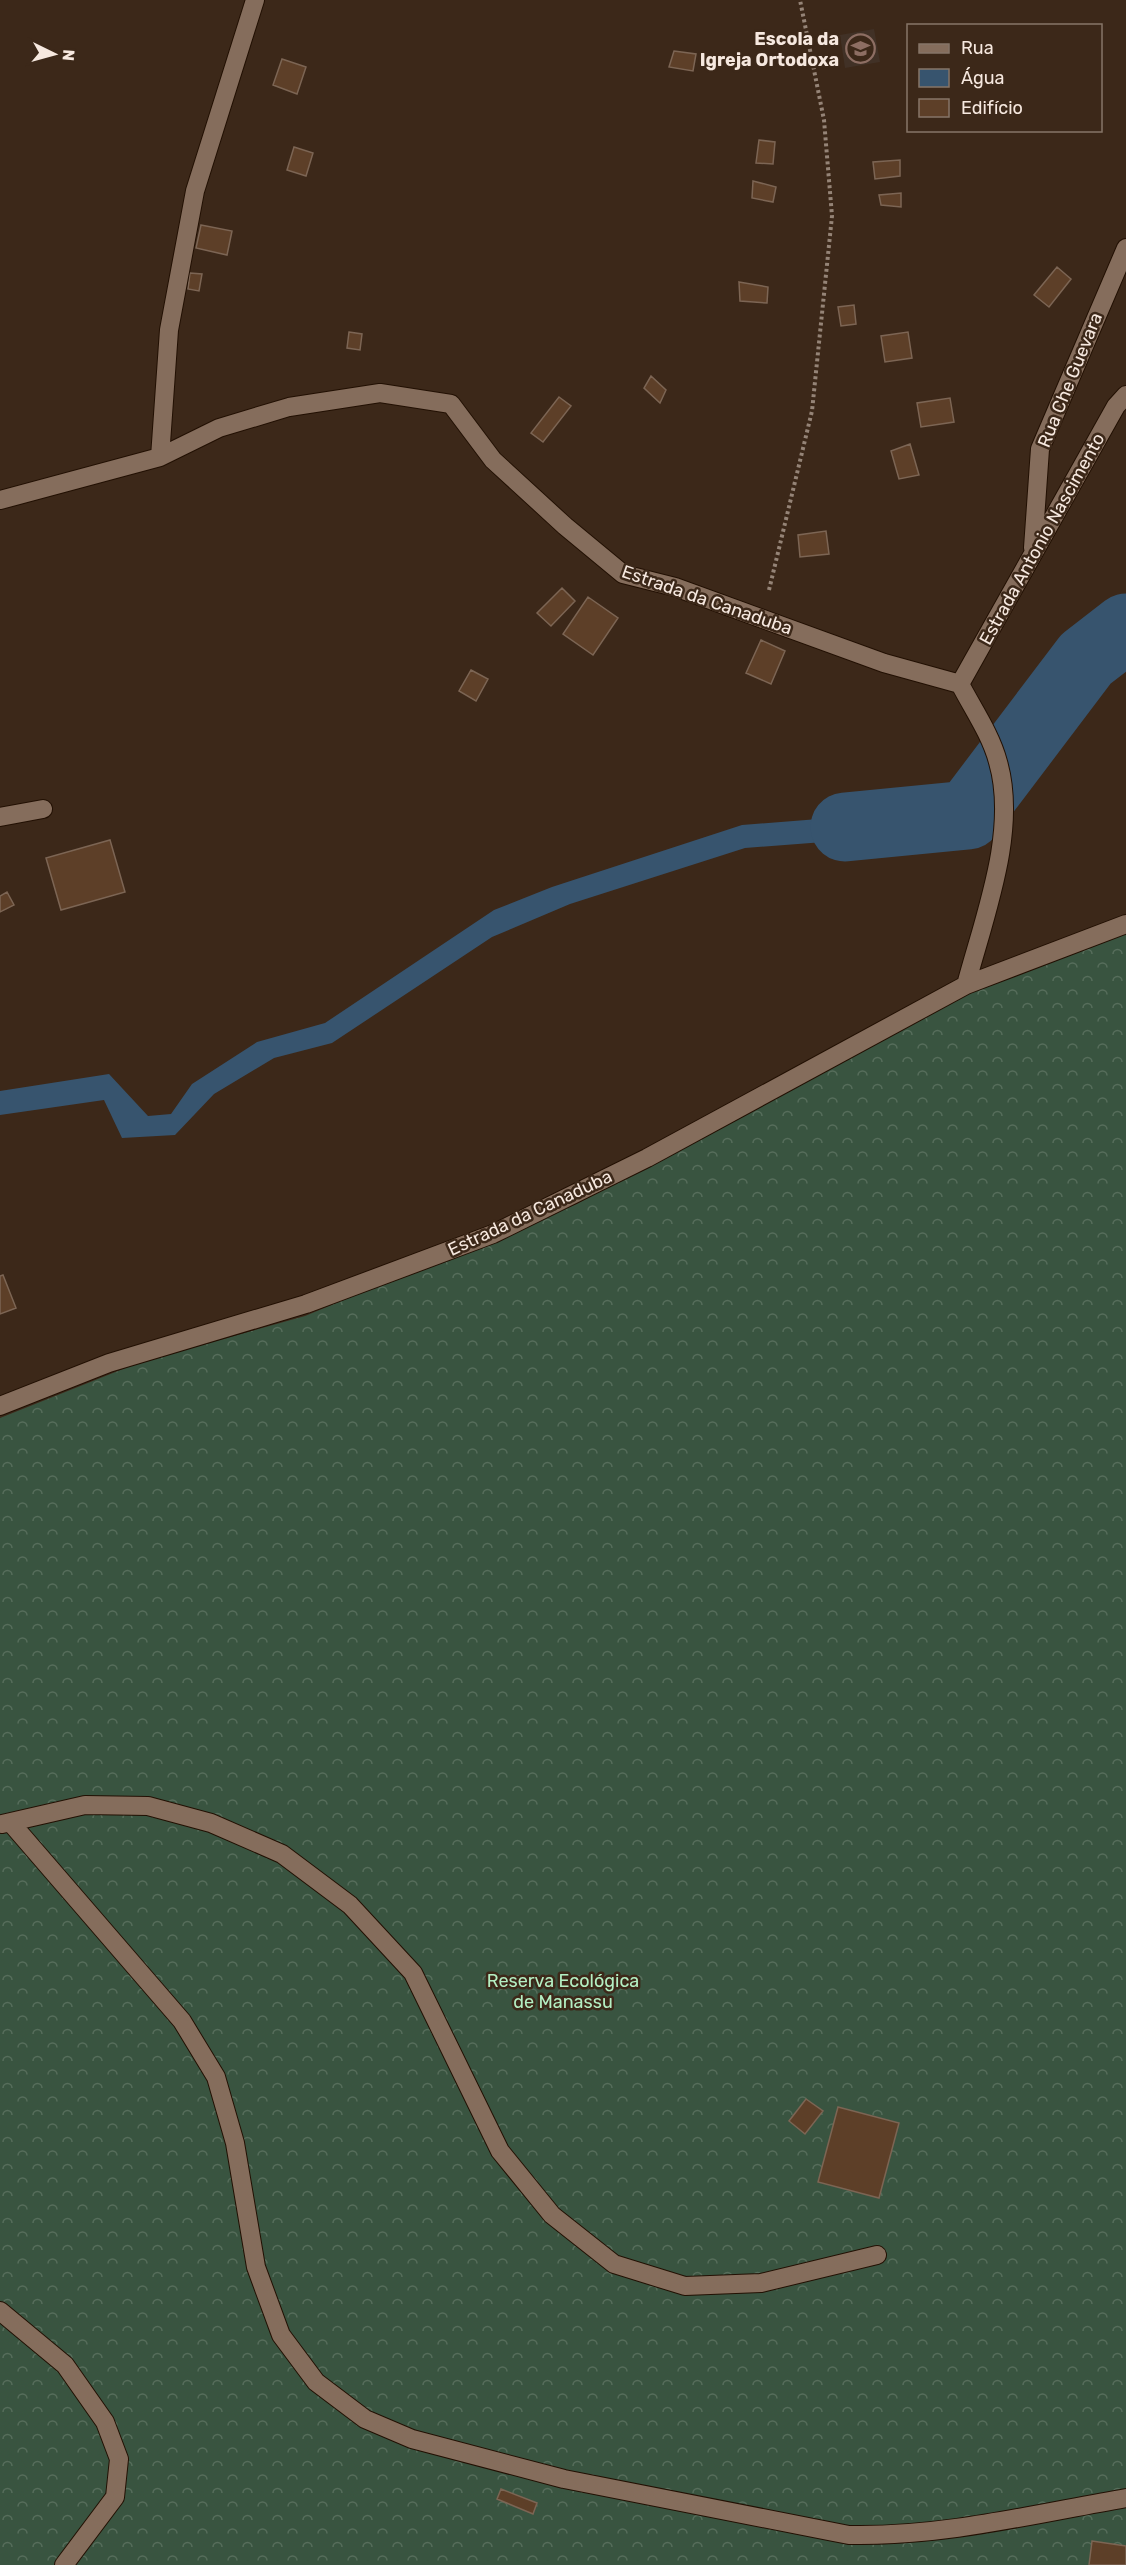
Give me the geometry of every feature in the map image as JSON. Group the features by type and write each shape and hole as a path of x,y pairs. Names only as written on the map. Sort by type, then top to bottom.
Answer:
{"street":[{"path":"160,457 169,330 195,191 255,0"},
{"name":"Rua Che Guevara","path":"1033,553 1040,449 1126,248"},
{"name":"Estrada da Canaduba","path":"0,500 160,457 219,428 289,407 380,393 451,404 494,460 565,526 623,574 675,587 884,663 960,684"},
{"name":"Estrada Antonio Nascimento","path":"960,684 1116,406 1126,395"},
{"path":"960,684 992,744 1005,787 1003,841 966,985"},
{"path":"0,817 43,808"},
{"name":"Estrada da Canaduba","path":"0,1406 110,1363 306,1304 493,1234 647,1158 966,985 1126,924"},
{"path":"878,2255 761,2283 685,2286 614,2264 552,2214 500,2151 413,1973 350,1905 282,1854 211,1823 148,1806 85,1805 6,1824 182,2021 211,2068 216,2077 235,2143 256,2267 281,2336 316,2382 365,2419 412,2439 564,2480 849,2535 891,2536 935,2532 1126,2498"},
{"path":"0,2311 65,2365 105,2422 119,2459 115,2497 64,2565"}],"path":[{"path":"762,620 812,411 832,216 824,120 800,0"}],"shaded area":[{"name":"Escola da Igreja Ortodoxa","path":"874,29 880,62 845,68 840,35"}],"green space":[{"name":"Reserva Ecológica de Manassu","path":"1126,932 1126,2565 0,2565 0,1418 138,1363 305,1316 577,1204 974,989"}],"water":[{"path":"1126,618 1126,637 1081,682 1003,784 961,833 970,800 1011,751 1078,656"},
{"path":"941,802 941,833 745,848 570,904 492,937 332,1043 274,1058 214,1094 175,1135 122,1138 104,1100 0,1115 0,1091 109,1074 148,1116 171,1114 192,1084 257,1042 325,1023 494,910 552,887 742,825 831,818"}],"building":[{"path":"674,51 696,54 693,71 669,67"},
{"path":"282,59 306,67 297,94 273,85"},
{"path":"759,140 775,142 773,164 756,163"},
{"path":"294,147 313,153 306,176 287,170"},
{"path":"900,160 900,176 875,179 873,162"},
{"path":"753,181 776,187 773,202 752,198"},
{"path":"901,193 901,207 881,205 879,195"},
{"path":"201,225 232,231 227,255 196,248"},
{"path":"1057,267 1071,279 1049,307 1034,295"},
{"path":"190,273 202,274 199,291 188,289"},
{"path":"739,282 768,287 767,303 740,301"},
{"path":"854,305 856,324 841,326 838,307"},
{"path":"349,332 362,334 360,350 347,348"},
{"path":"908,332 912,358 885,362 881,336"},
{"path":"651,376 666,390 660,403 644,388"},
{"path":"559,397 571,406 543,442 531,433"},
{"path":"950,398 954,422 921,427 917,403"},
{"path":"910,444 919,475 899,479 891,451"},
{"path":"826,531 829,554 800,557 798,535"},
{"path":"562,588 575,601 551,626 537,613"},
{"path":"588,597 618,618 593,655 563,634"},
{"path":"761,640 785,651 771,684 746,673"},
{"path":"471,670 488,679 476,701 459,691"},
{"path":"110,840 125,892 61,910 46,858"},
{"path":"7,892 14,905 0,912 0,896"},
{"path":"3,1275 16,1308 0,1314 0,1276"},
{"path":"806,2099 823,2111 805,2134 789,2121"},
{"path":"838,2107 899,2123 879,2198 818,2182"},
{"path":"501,2489 537,2503 533,2514 497,2499"},
{"path":"1092,2541 1126,2546 1126,2565 1089,2565"}],"waterway":[{"path":"845,827 968,815 1086,659 1126,628"}],"place":[{"name":"Escola da Igreja Ortodoxa","path":"860,49"}]}
